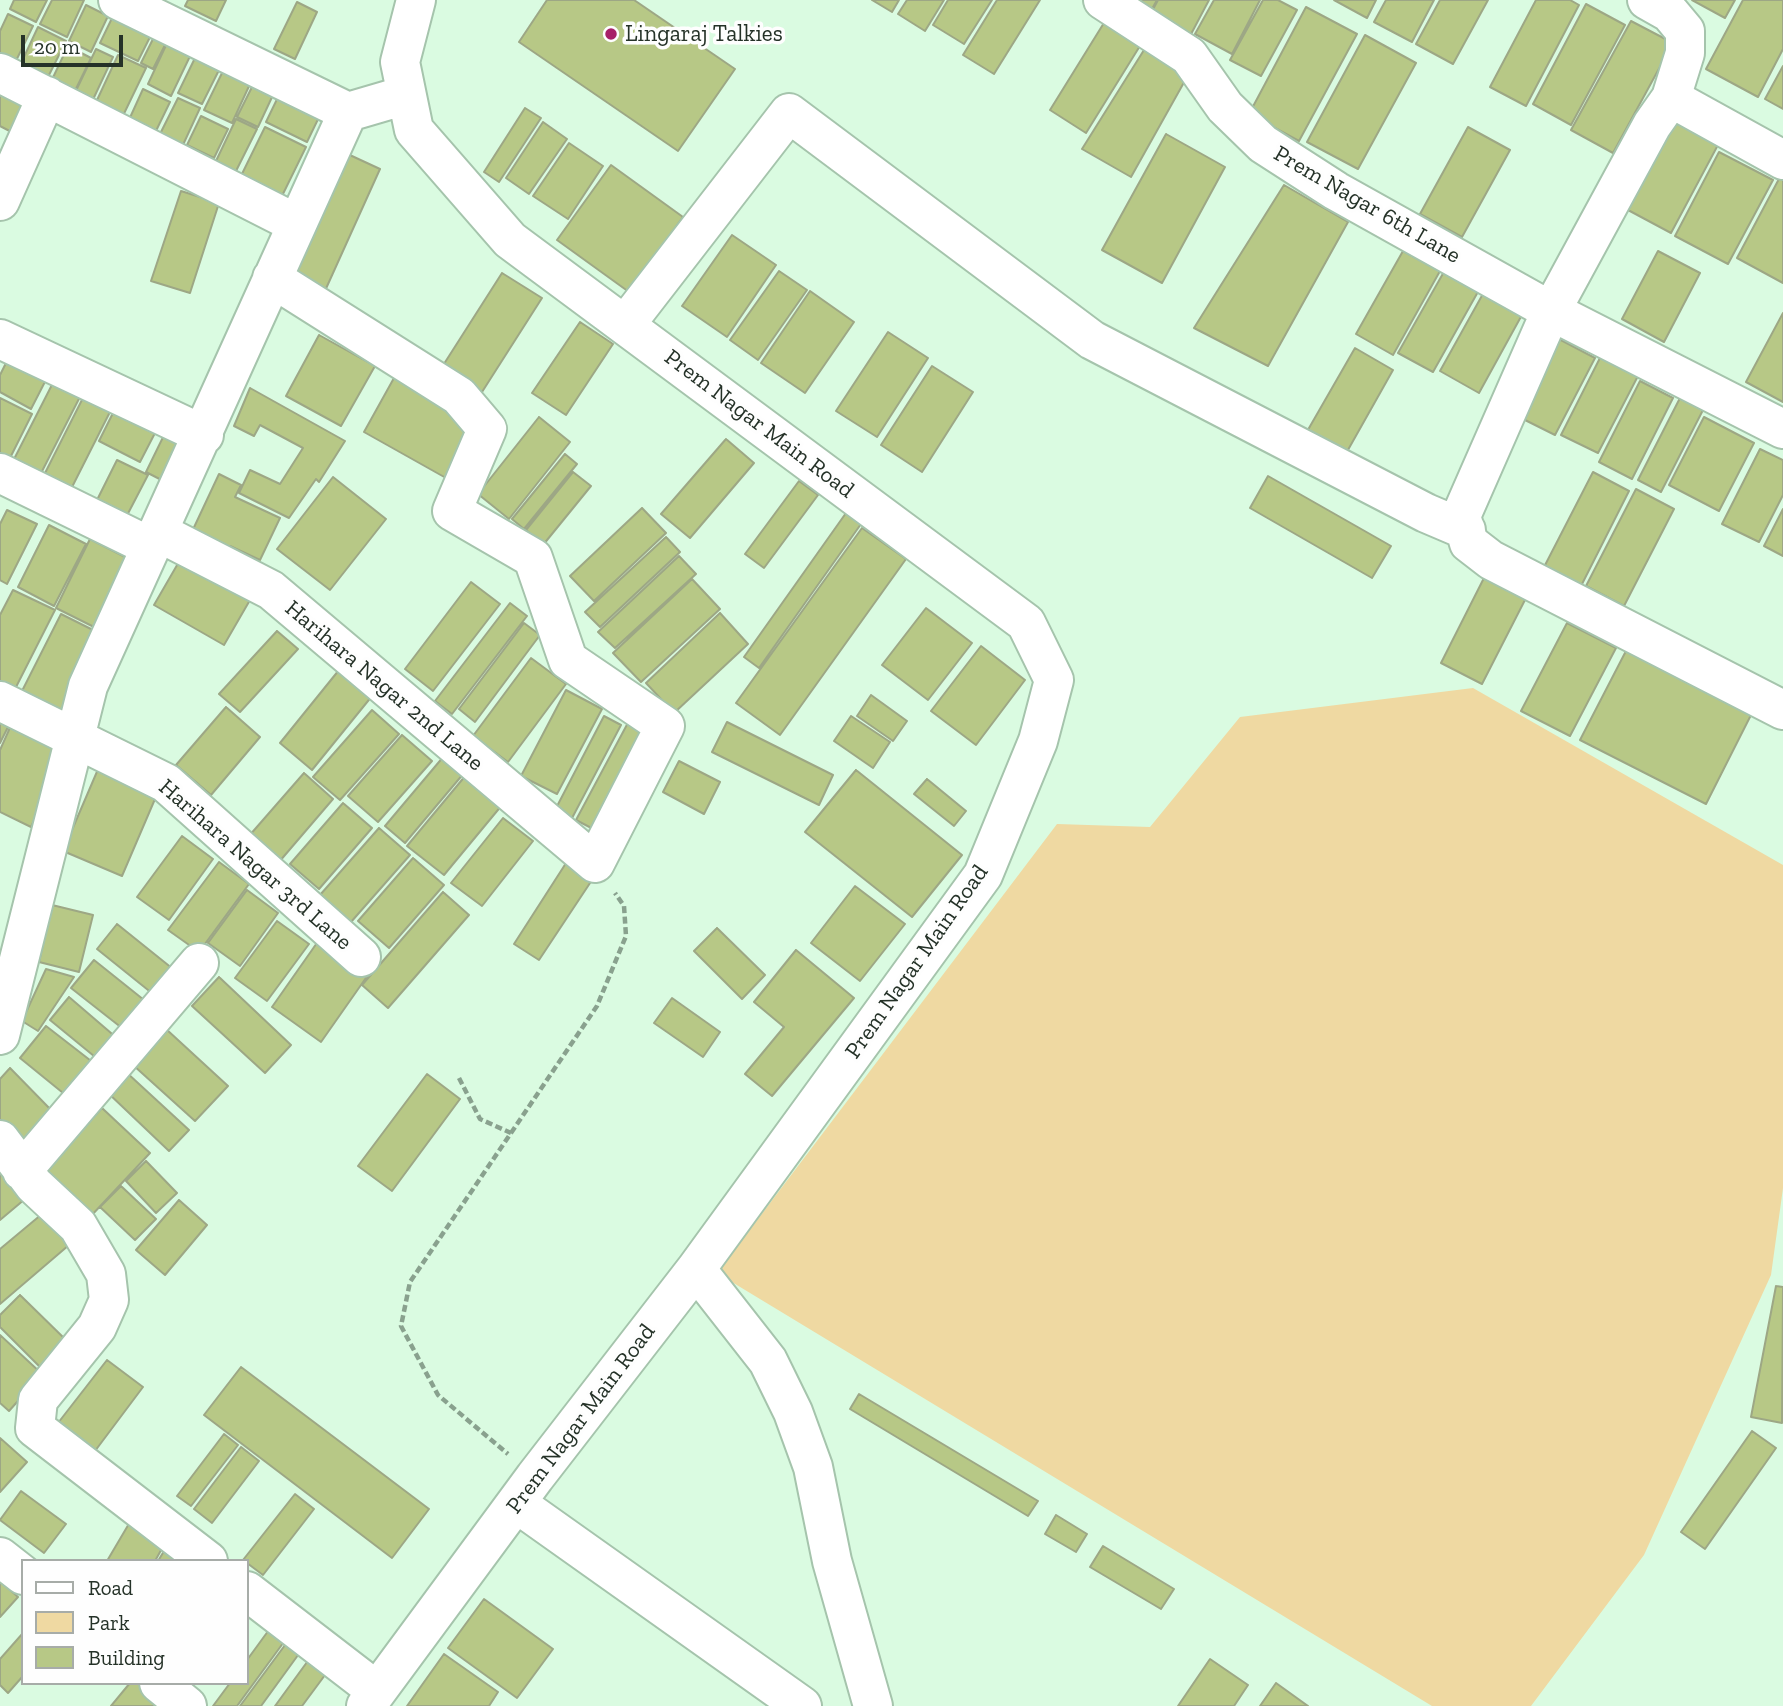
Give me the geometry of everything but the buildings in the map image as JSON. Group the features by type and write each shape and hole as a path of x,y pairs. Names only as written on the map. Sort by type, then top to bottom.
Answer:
{"street":[{"name":"Prem Nagar Main Road","path":"371,1699 526,1490 696,1269 983,875 1038,741 1054,680 1026,623 510,240 414,130 400,62 416,0"},
{"name":"Prem Nagar 6th Lane","path":"1103,0 1189,56 1226,107 1263,144 1336,191 1551,311 1783,429"},
{"path":"1647,0 1670,13 1685,32 1685,53 1671,98 1652,125 1551,311 1461,516 1469,542 1491,560 1783,710"},
{"path":"141,5 348,112 407,95"},
{"path":"0,73 297,223"},
{"path":"0,201 47,96"},
{"path":"1671,98 1783,160"},
{"path":"0,1035 14,916 88,686 204,435 348,112"},
{"path":"625,325 789,113 1092,340 1426,513 1466,530"},
{"path":"272,278 459,396 487,429 452,511 533,558 568,660 665,726 594,863"},
{"path":"0,340 204,435"},
{"name":"Harihara Nagar 2nd Lane","path":"0,473 271,590 594,863"},
{"name":"Harihara Nagar 3rd Lane","path":"0,701 166,783 361,957"},
{"path":"22,1171 199,963"},
{"path":"0,1140 22,1171 78,1226 106,1274 109,1300 97,1327 38,1400 35,1428 205,1559"},
{"path":"696,1269 768,1361 793,1412 813,1467 832,1561 873,1706"},
{"path":"526,1490 802,1706"},
{"path":"0,1557 21,1573"},
{"path":"248,1592 371,1699"},
{"path":"161,1685 187,1706"}],"path":[{"path":"526,1490 438,1395 401,1326 410,1282 597,1006 626,936 624,906 594,863"},
{"path":"459,1078 480,1119 510,1133"}],"green space":[{"path":"1473,688 1783,865 1783,1188 1771,1275 1644,1555 1531,1706 1432,1706 717,1273 1057,824 1150,827 1240,717"}],"place":[{"name":"Lingaraj Talkies","path":"611,34"}]}
